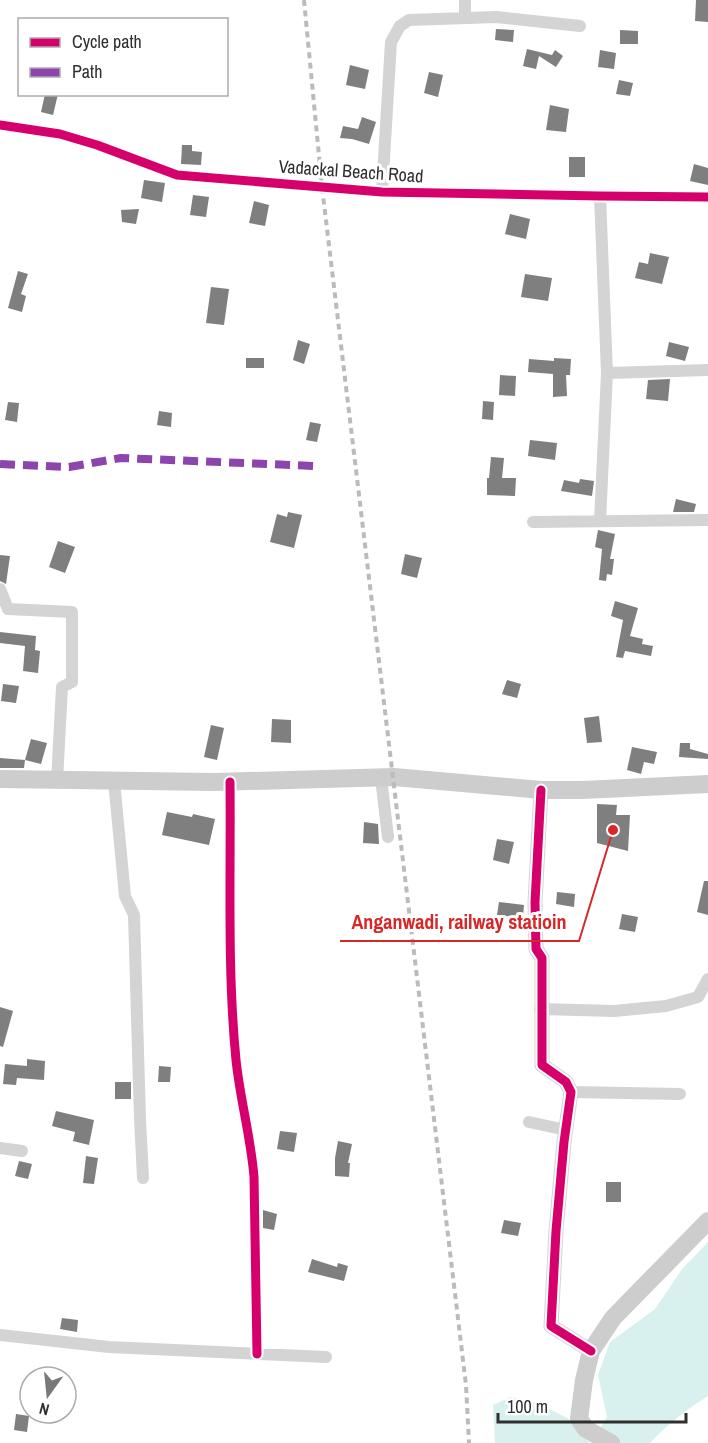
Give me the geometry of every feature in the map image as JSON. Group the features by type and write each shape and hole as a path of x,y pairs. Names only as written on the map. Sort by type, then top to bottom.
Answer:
{"main road":[{"path":"0,779 230,782 394,777 541,790 606,790 708,784"},
{"path":"611,1443 586,1429 579,1419 591,1351 613,1318 708,1221"}],"street":[{"path":"465,0 465,18"},
{"path":"382,192 391,42 400,26 409,20 496,17 580,26"},
{"name":"Vadackal Beach Road","path":"0,125 60,134 97,145 177,175 382,192 708,197"},
{"path":"600,196 607,373 600,521"},
{"path":"607,373 708,370"},
{"path":"533,522 708,520"},
{"path":"0,589 8,609 72,612 72,682 62,687 57,781"},
{"path":"381,778 388,837"},
{"path":"114,781 125,896 135,915 139,1107 143,1178"},
{"path":"230,782 232,1008 236,1063 254,1169 257,1354"},
{"path":"541,790 534,903 536,949 542,958 540,1009 542,1065 566,1082 571,1092 556,1231 551,1326 591,1351"},
{"path":"540,1009 614,1011 666,1006 698,997 708,979"},
{"path":"571,1092 680,1094"},
{"path":"529,1122 566,1130"},
{"path":"0,1148 22,1151"},
{"path":"0,1335 109,1347 326,1358"}],"water":[{"path":"708,1242 708,1396 650,1443 591,1443 607,1417 598,1375 610,1342 655,1309 682,1269"},
{"path":"511,1397 540,1404 569,1419 590,1443 495,1443 493,1405"}],"building":[{"path":"696,0 708,0 708,22 695,21"},
{"path":"496,29 514,30 513,42 495,40"},
{"path":"620,30 638,31 638,44 620,44"},
{"path":"527,49 552,55 555,50 563,56 556,67 539,56 536,69 523,66"},
{"path":"600,50 616,53 614,69 598,67"},
{"path":"350,65 369,70 365,89 346,85"},
{"path":"429,72 443,75 438,97 424,93"},
{"path":"619,80 633,83 630,96 616,94"},
{"path":"45,96 58,96 53,115 41,112"},
{"path":"550,105 569,109 566,132 546,130"},
{"path":"362,117 376,122 369,144 340,138 343,126 358,129"},
{"path":"182,145 192,145 192,151 202,152 201,165 181,164"},
{"path":"569,157 585,157 585,177 569,177"},
{"path":"694,164 708,168 708,185 690,181"},
{"path":"144,180 165,183 162,202 141,198"},
{"path":"193,195 209,197 206,217 190,215"},
{"path":"254,201 269,205 265,226 249,223"},
{"path":"139,209 136,224 122,222 121,210"},
{"path":"510,214 530,219 526,239 505,234"},
{"path":"650,253 669,257 662,284 635,278 639,262 648,264"},
{"path":"18,271 28,274 21,294 26,296 22,312 8,308"},
{"path":"525,274 552,278 548,301 521,297"},
{"path":"211,287 229,289 224,325 206,323"},
{"path":"298,340 310,344 304,364 293,360"},
{"path":"669,342 689,347 685,361 666,356"},
{"path":"246,358 264,358 264,368 246,368"},
{"path":"554,358 571,359 570,375 566,375 567,396 553,397 553,374 528,372 529,359 554,361"},
{"path":"500,375 516,376 515,396 499,395"},
{"path":"670,379 668,401 646,399 648,380"},
{"path":"483,401 494,402 493,420 482,419"},
{"path":"8,402 19,403 17,422 5,420"},
{"path":"159,411 172,413 171,427 157,425"},
{"path":"310,422 321,424 317,442 306,440"},
{"path":"530,440 557,443 555,460 528,456"},
{"path":"491,457 504,458 502,478 516,478 515,496 487,495"},
{"path":"580,479 594,481 592,496 561,491 564,480 579,483"},
{"path":"676,499 696,504 694,512 673,512"},
{"path":"288,512 302,515 294,548 270,542 277,514 287,517"},
{"path":"598,530 615,534 610,559 614,559 612,575 607,574 606,581 599,580 602,549 595,547"},
{"path":"58,541 75,547 65,573 49,567"},
{"path":"405,554 422,558 417,578 401,574"},
{"path":"0,555 10,556 6,584 0,581"},
{"path":"615,601 638,608 630,636 643,639 642,644 653,646 651,656 625,651 623,658 616,657 623,620 611,616"},
{"path":"0,632 36,636 35,650 40,651 38,673 23,671 25,646 0,643"},
{"path":"507,680 521,684 517,698 502,694"},
{"path":"3,684 19,686 16,703 1,701"},
{"path":"599,716 602,742 587,743 584,718"},
{"path":"272,719 291,720 291,743 271,742"},
{"path":"211,725 224,728 217,760 204,757"},
{"path":"31,739 47,743 41,764 25,760"},
{"path":"680,743 690,743 690,749 708,754 708,759 679,757"},
{"path":"632,747 657,752 654,764 644,762 641,774 627,770"},
{"path":"0,758 25,760 24,768 0,768"},
{"path":"597,804 617,805 616,815 630,815 628,851 597,843"},
{"path":"167,812 215,819 209,845 162,835"},
{"path":"364,822 378,824 379,844 363,843"},
{"path":"497,839 514,842 509,864 493,860"},
{"path":"704,881 708,881 708,915 697,912"},
{"path":"557,892 575,894 574,907 556,904"},
{"path":"499,902 524,905 523,918 497,915"},
{"path":"622,914 638,917 635,932 619,929"},
{"path":"0,1007 13,1011 3,1047 0,1046"},
{"path":"27,1059 45,1061 44,1080 17,1078 16,1085 3,1084 5,1064 27,1066"},
{"path":"159,1066 171,1067 170,1082 158,1082"},
{"path":"115,1082 131,1082 131,1099 115,1099"},
{"path":"56,1111 94,1120 89,1145 73,1141 75,1132 52,1126"},
{"path":"280,1131 297,1133 294,1152 277,1149"},
{"path":"338,1141 352,1144 348,1163 350,1163 349,1177 335,1176"},
{"path":"86,1156 98,1158 94,1184 83,1183"},
{"path":"19,1161 32,1164 28,1179 15,1176"},
{"path":"606,1182 621,1182 621,1202 606,1202"},
{"path":"263,1210 277,1214 274,1230 263,1228"},
{"path":"504,1220 521,1223 518,1236 501,1233"},
{"path":"312,1259 337,1267 338,1263 348,1266 344,1281 308,1272"},
{"path":"62,1318 78,1320 77,1332 60,1329"},
{"path":"16,1414 18,1414 18,1425 28,1425 27,1432 14,1430"}],"railway":[{"path":"304,0 322,187 466,1385 469,1443"}],"marked path":[{"path":"0,464 69,467 121,458 315,466"}],"cycle path":[{"path":"0,125 60,134 97,145 177,175 382,192 708,197"},
{"path":"230,782 231,991 236,1060 254,1177 257,1354"},
{"path":"541,790 535,902 536,949 542,958 542,1065 566,1082 571,1092 556,1231 551,1326 591,1351"}],"place":[{"name":"Anganwadi, railway statioin","path":"613,830"}]}
